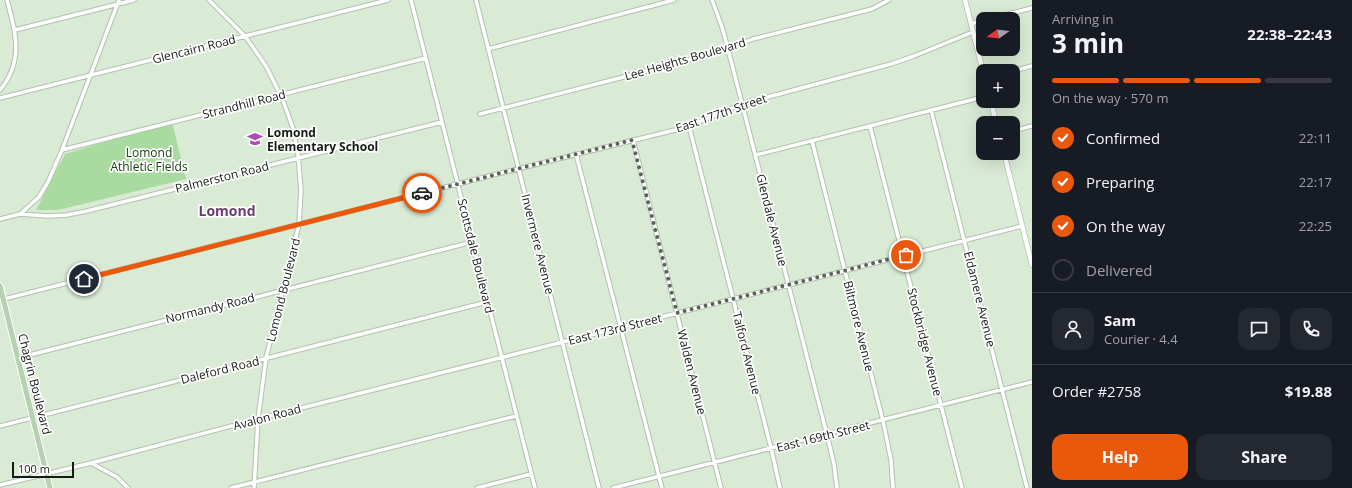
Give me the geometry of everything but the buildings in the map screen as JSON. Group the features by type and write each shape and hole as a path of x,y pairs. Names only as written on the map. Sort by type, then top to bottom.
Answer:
{"main road":[{"path":"965,0 981,64"},
{"path":"1006,160 1032,265"},
{"name":"Chagrin Boulevard","path":"0,286 2,300 34,417 50,488"}],"street":[{"path":"0,90 6,83 14,67 17,49 15,30 8,0"},
{"path":"15,30 118,2 134,0"},
{"name":"Lomond Boulevard","path":"209,0 245,36 266,66 281,95 293,128 302,190 299,224 266,358 258,419 254,488"},
{"name":"Glencairn Road","path":"0,98 388,0"},
{"name":"Scottsdale Boulevard","path":"411,0 535,488"},
{"name":"Invermere Avenue","path":"476,0 599,488"},
{"path":"488,49 674,0"},
{"name":"Glendale Avenue","path":"712,0 722,27 756,155 827,434 834,464 837,488"},
{"name":"Lee Heights Boulevard","path":"480,114 674,64 728,49 754,39 872,9 889,0"},
{"path":"20,214 39,197 48,182 62,150 118,2"},
{"path":"1016,12 1032,8"},
{"path":"971,24 976,22"},
{"name":"East 177th Street","path":"2,300 518,168 690,126 742,104 891,64 973,32"},
{"name":"Strandhill Road","path":"62,150 426,58"},
{"path":"1020,69 1032,66"},
{"path":"756,155 976,99"},
{"name":"Eldamere Avenue","path":"931,110 1028,488"},
{"name":"Palmerston Road","path":"0,219 20,214 48,216 67,215 298,159 442,122"},
{"name":"Talford Avenue","path":"690,126 780,488"},
{"name":"Stockbridge Avenue","path":"870,126 962,488"},
{"path":"1020,129 1032,126"},
{"name":"Walden Avenue","path":"632,140 721,488"},
{"name":"Biltmore Avenue","path":"812,141 883,421 891,460 893,488"},
{"path":"576,154 662,488"},
{"name":"East 173rd Street","path":"533,350 1022,226"},
{"name":"Normandy Road","path":"18,358 472,242"},
{"name":"Daleford Road","path":"0,426 487,302"},
{"name":"Avalon Road","path":"0,485 533,350"},
{"name":"East 169th Street","path":"613,488 883,421 1032,382"},
{"path":"231,488 516,416"},
{"path":"91,463 117,477 128,488"},
{"path":"477,488 531,474"}],"green space":[{"name":"Lomond Athletic Fields","path":"172,122 186,179 58,210 36,210 65,154"}],"way so far":[{"path":"422,193 632,140 677,313 906,255"}],"place":[{"name":"Lomond Elementary School","path":"255,139"}],"district":[{"name":"Lomond","path":"227,210"}],"route":[{"path":"84,279 422,193"}]}
